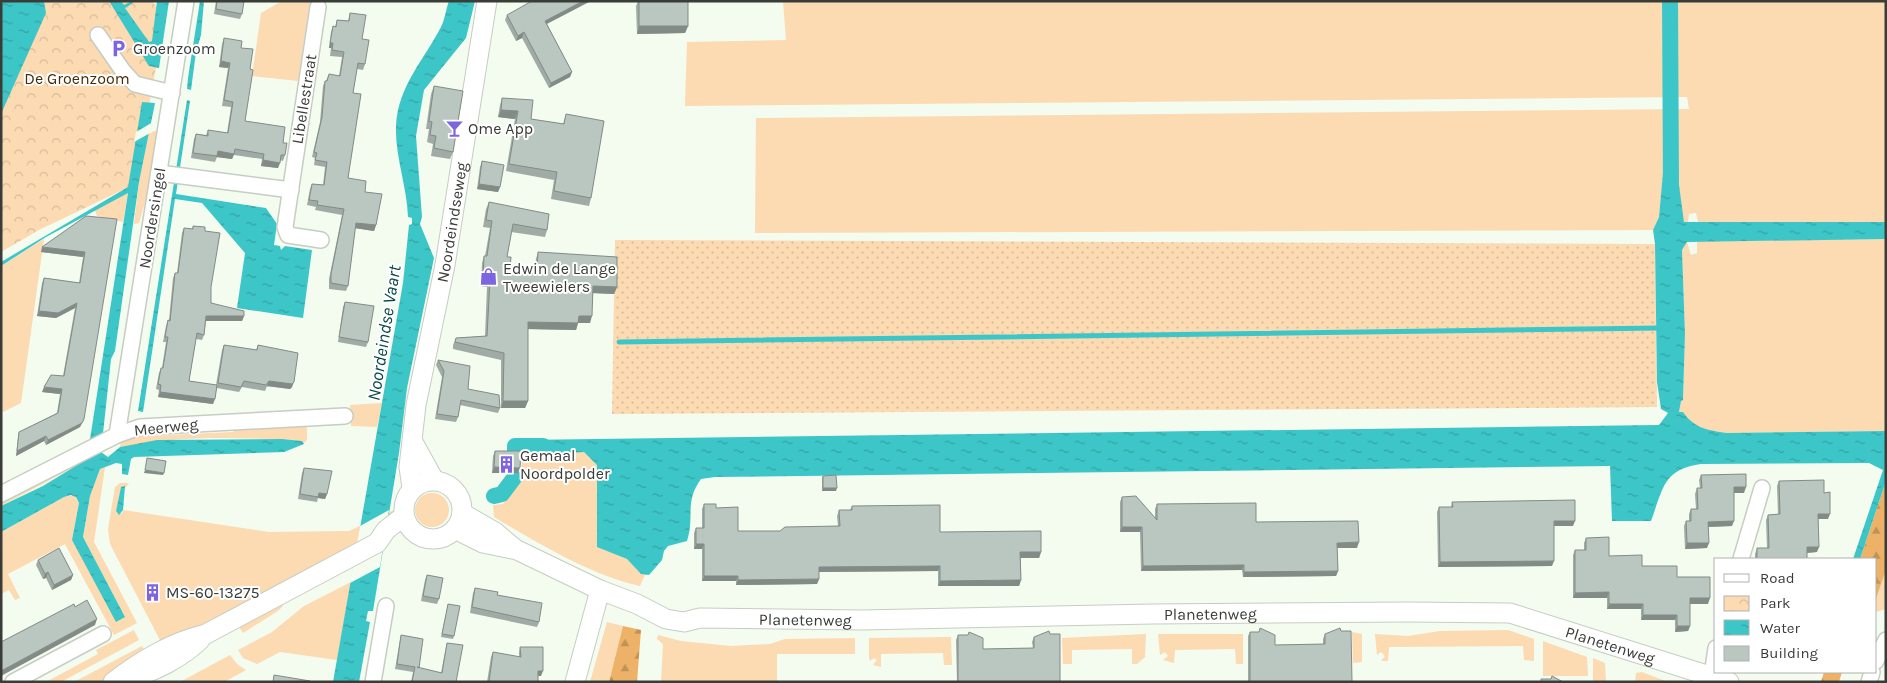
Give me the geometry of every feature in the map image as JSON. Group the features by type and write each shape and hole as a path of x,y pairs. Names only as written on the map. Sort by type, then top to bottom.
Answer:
{"street":[{"name":"Noordersingel","path":"117,435 171,175 172,93 186,1"},
{"name":"Noordeindseweg","path":"412,488 408,466 413,442 416,405 444,265 486,1"},
{"name":"Libellestraat","path":"318,7 285,232 288,235 321,240"},
{"path":"98,35 122,71 134,84 172,93"},
{"path":"171,175 291,190"},
{"name":"Meerweg","path":"1,494 102,442 140,427 345,416"},
{"path":"413,442 434,480"},
{"path":"434,480 444,483 457,492 461,502 458,521 445,536 434,539 422,537 408,523 405,499 412,488 423,482 434,480"},
{"path":"1741,558 1762,488"},
{"name":"Planetenweg","path":"458,521 495,532 515,549 600,590 637,604 656,602 685,610 700,618 861,620 1104,614 1502,613 1530,618 1720,678"},
{"path":"118,682 140,676 168,662 189,650 206,634 354,555 408,523"},
{"path":"575,682 600,590"},
{"path":"373,682 386,606"},
{"path":"13,682 102,634"},
{"path":"113,682 161,649 184,639 206,634"},
{"path":"1877,659 1886,640"}],"green space":[{"name":"De Groenzoom","path":"1,1 152,1 165,17 135,184 39,230 1,252"},
{"path":"282,1 310,1 298,81 252,76 261,13"},
{"path":"783,1 1886,1 1886,222 1698,222 1696,213 1689,214 1688,222 1684,222 1665,152 1659,217 1653,230 755,233 756,118 1689,109 1687,97 685,106 687,42 786,40"},
{"path":"158,130 148,192 139,223 134,224 139,182 149,133"},
{"path":"128,192 123,222 97,216 95,210"},
{"path":"44,239 21,403 1,413 1,266"},
{"path":"1886,239 1886,431 1727,433 1697,426 1683,413 1679,412 1681,400 1683,400 1685,334 1682,250 1687,242 1691,255 1697,253 1697,241"},
{"path":"615,240 1655,244 1657,407 612,414"},
{"path":"382,403 377,427 351,426 350,405"},
{"path":"307,423 307,440 304,443 287,439 213,438 157,441 120,447 121,440 141,431 146,436 233,432 237,427"},
{"path":"584,452 597,465 597,546 627,559 641,574 645,575 640,586 603,575 546,547 494,517 493,505 503,504 521,477 522,456"},
{"path":"80,460 82,462 78,465 1,506 1,501"},
{"path":"105,467 94,542 137,623 114,635 65,544 8,574 20,598 15,600 9,590 1,594 1,532 64,497 74,495 79,503 72,540 125,617 83,537 90,496 100,469"},
{"path":"1886,481 1886,570 1877,596 1877,558 1860,558"},
{"path":"120,483 129,483 126,487 121,487 116,511 118,514 122,513 123,510 269,532 349,531 394,510 391,515 357,543 200,629 162,644 110,544 108,529 115,487"},
{"path":"432,493 439,494 444,498 448,503 448,517 444,522 439,526 432,527 425,526 420,522 416,517 415,510 416,503 420,498 425,494"},
{"path":"1886,570 1886,609 1877,612 1877,596"},
{"path":"351,582 337,660 280,652 257,664 243,658 238,650 272,632 304,606"},
{"path":"281,602 283,606 278,611 243,633 238,625"},
{"path":"607,622 623,626 609,682 590,682"},
{"path":"623,626 641,630 637,682 609,682"},
{"path":"134,630 139,640 61,682 46,682 98,654 96,650"},
{"path":"1508,630 1534,639 1534,661 1524,660 1523,646 1389,647 1388,661 1381,661 1385,656 1381,652 1377,655 1375,634 1408,636 1440,631"},
{"path":"1352,632 1362,634 1362,662 1353,663"},
{"path":"1146,634 1145,657 1137,664 1132,664 1132,649 1072,650 1072,664 1063,664 1062,638"},
{"path":"1158,634 1243,634 1243,664 1236,664 1235,649 1175,650 1174,663 1163,660 1168,656 1165,652 1160,655"},
{"path":"658,635 681,641 731,646 770,644 785,639 855,638 855,654 777,654 777,682 661,682 663,644 657,639"},
{"path":"951,637 952,665 944,665 943,653 881,654 881,667 873,665 877,660 874,658 870,661 869,658 869,638"},
{"path":"1543,641 1587,657 1588,676 1543,676"},
{"path":"142,646 146,653 101,682 74,682"},
{"path":"230,655 237,664 246,670 224,682 180,682"},
{"path":"1593,658 1605,663 1606,682 1593,682"},
{"path":"1642,672 1668,682 1635,682 1636,673"},
{"path":"1824,673 1842,673 1839,682 1821,682"}],"water":[{"path":"1,1 44,1 46,13 1,114"},
{"path":"109,1 121,1 124,5 132,1 133,3 125,8 149,42 152,41 157,1 169,1 159,68 149,66"},
{"path":"200,1 204,1 201,35 196,52 191,90 187,89 188,78"},
{"path":"449,1 475,1 466,38 424,90 416,136 422,217 420,224 434,258 407,388 399,453 373,611 368,611 366,621 370,622 359,682 333,682 403,283 409,225 412,224 412,218 408,217 406,194 397,149 396,126 398,112 401,98 413,74 444,21"},
{"path":"187,100 190,101 176,194 266,208 277,224 274,245 280,246 281,250 285,246 312,250 303,318 237,308 245,253 202,203 175,199 143,412 138,411"},
{"path":"142,102 155,103 139,182 115,351 111,359 101,452 108,457 120,447 157,440 282,439 302,441 304,444 284,452 134,457 131,459 128,475 122,474 122,464 116,463 100,469 90,496 83,537 125,617 116,622 72,540 79,503 76,497 71,495 64,497 1,532 1,506 43,486 87,459 128,193 46,237 1,266 1,262 128,187"},
{"path":"1665,150 1679,185 1684,222 1886,222 1886,239 1687,242 1682,250 1685,334 1683,400 1681,401 1679,412 1683,412 1692,422 1702,428 1727,433 1886,431 1886,481 1860,558 1853,558 1883,470 1869,463 1701,464 1688,467 1679,471 1666,482 1651,521 1612,521 1610,466 715,477 701,479 696,487 691,502 687,541 668,546 664,551 662,560 649,575 641,574 627,559 597,547 597,465 584,452 522,456 521,440 1659,425 1668,413 1661,409 1657,382 1655,244 1653,230 1659,217"},
{"path":"125,486 123,510 119,515 116,511 121,487"}],"pier":[{"path":"153,122 152,132 134,142 136,132"},
{"path":"389,510 380,567 350,583 360,526"}],"building":[{"path":"217,1 244,1 242,14 216,9"},
{"path":"532,1 583,1 545,21 572,72 551,83 524,32 518,36 507,15"},
{"path":"639,1 688,1 688,26 639,26"},
{"path":"350,13 366,15 362,39 369,40 365,64 358,63 353,93 361,94 348,178 366,181 365,192 382,194 376,225 356,223 348,286 331,283 331,274 344,209 317,205 318,201 309,200 312,184 324,185 327,162 315,160 317,153 314,152 322,117 325,81 327,81 329,74 340,76 344,52 332,50 333,43 330,43 333,26 336,27 337,20 349,21"},
{"path":"224,38 242,41 241,48 253,49 250,69 253,70 245,121 285,127 283,143 287,143 285,155 281,155 280,163 263,160 264,154 235,149 234,154 218,151 217,156 193,153 196,134 208,136 208,130 228,133 233,102 224,100 230,63 221,61"},
{"path":"434,86 463,91 453,152 434,148 436,136 430,135 432,122 429,121"},
{"path":"502,98 533,100 531,119 564,124 566,114 604,121 591,198 554,191 557,172 509,164 518,111 501,110"},
{"path":"482,161 504,165 500,187 479,184"},
{"path":"489,202 549,214 547,230 513,224 507,257 511,257 510,269 537,269 538,252 617,257 617,287 593,286 592,316 579,316 578,323 528,322 528,401 503,401 504,353 455,342 456,338 487,336 490,280 483,279 484,256 487,256 492,221 486,220"},
{"path":"86,216 117,219 84,419 82,423 48,440 46,436 17,451 19,432 58,413 62,389 44,387 51,375 64,376 77,303 58,313 39,311 44,278 80,283 85,252 42,247"},
{"path":"193,226 205,227 205,231 220,233 211,287 211,303 244,311 244,316 206,316 204,335 197,333 189,381 217,385 215,399 160,392 161,385 158,384 161,368 163,368 168,337 165,337 168,320 170,321 175,273 178,273 184,228 193,229"},
{"path":"345,302 374,306 368,342 339,337"},
{"path":"224,345 257,350 258,345 298,353 294,382 292,384 269,381 266,385 244,381 241,387 218,383"},
{"path":"438,360 470,366 468,389 499,395 500,408 461,400 458,417 437,414 444,371"},
{"name":"Gemaal Noordpolder","path":"495,451 521,451 520,468 494,467"},
{"path":"147,458 166,461 164,473 145,470"},
{"path":"304,468 332,471 327,494 319,493 318,497 300,494"},
{"path":"1746,474 1746,487 1734,487 1734,521 1708,522 1709,543 1687,543 1686,521 1691,521 1691,509 1698,509 1697,488 1702,488 1701,475"},
{"path":"836,475 837,488 823,488 823,476"},
{"path":"1824,480 1824,493 1830,492 1830,514 1818,514 1819,547 1807,547 1807,558 1757,558 1757,548 1769,548 1768,515 1780,514 1779,481"},
{"path":"1136,496 1157,520 1157,504 1256,503 1256,522 1358,521 1359,542 1337,543 1338,571 1244,572 1244,565 1143,566 1142,527 1122,527 1122,497"},
{"path":"1575,500 1575,521 1554,521 1554,561 1440,562 1439,507 1453,507 1452,502"},
{"path":"704,504 716,504 716,508 738,507 738,531 780,531 785,527 840,526 839,510 852,510 852,506 940,505 940,532 1041,531 1041,552 1020,552 1021,580 940,581 940,566 819,567 819,579 738,580 738,576 704,576 704,544 696,544 696,528 704,528"},
{"path":"1609,537 1609,556 1642,555 1642,566 1677,566 1677,577 1710,577 1710,598 1690,598 1690,626 1677,626 1677,615 1643,615 1643,604 1609,604 1609,592 1575,593 1575,550 1586,550 1586,538"},
{"path":"59,548 73,575 54,585 48,572 45,574 38,560"},
{"path":"427,575 443,578 439,599 423,596"},
{"path":"475,588 498,592 497,595 542,603 539,622 472,607"},
{"path":"87,600 97,619 1,671 1,642 74,604 75,607"},
{"path":"448,604 460,606 454,636 442,634"},
{"path":"1260,628 1275,635 1275,645 1325,644 1325,634 1340,628 1341,631 1351,631 1352,682 1250,682 1250,632 1259,632"},
{"path":"1049,631 1050,634 1060,634 1060,682 958,682 958,635 968,635 969,632 983,638 983,649 1034,648 1034,637"},
{"path":"401,635 423,639 419,667 442,673 447,643 463,645 456,682 412,682 415,667 397,664"},
{"path":"520,647 543,647 543,671 538,671 538,682 489,682 493,652 521,657"},
{"path":"274,675 310,681 273,682"},
{"path":"1552,676 1563,682 1541,682 1541,679 1551,679"}],"waterway":[{"path":"1670,1 1671,186"},
{"path":"619,342 1661,328"},
{"path":"515,453 515,446 543,446"},
{"path":"494,496 502,494 514,478"}],"place":[{"name":"Groenzoom","path":"119,48"},
{"name":"Ome App","path":"454,128"},
{"name":"Edwin de Lange Tweewielers","path":"489,277"},
{"name":"Gemaal Noordpolder","path":"506,464"},
{"name":"MS-60-13275","path":"152,592"}],"water label":[{"name":"Noordeindse Vaart","path":"384,333"}]}
